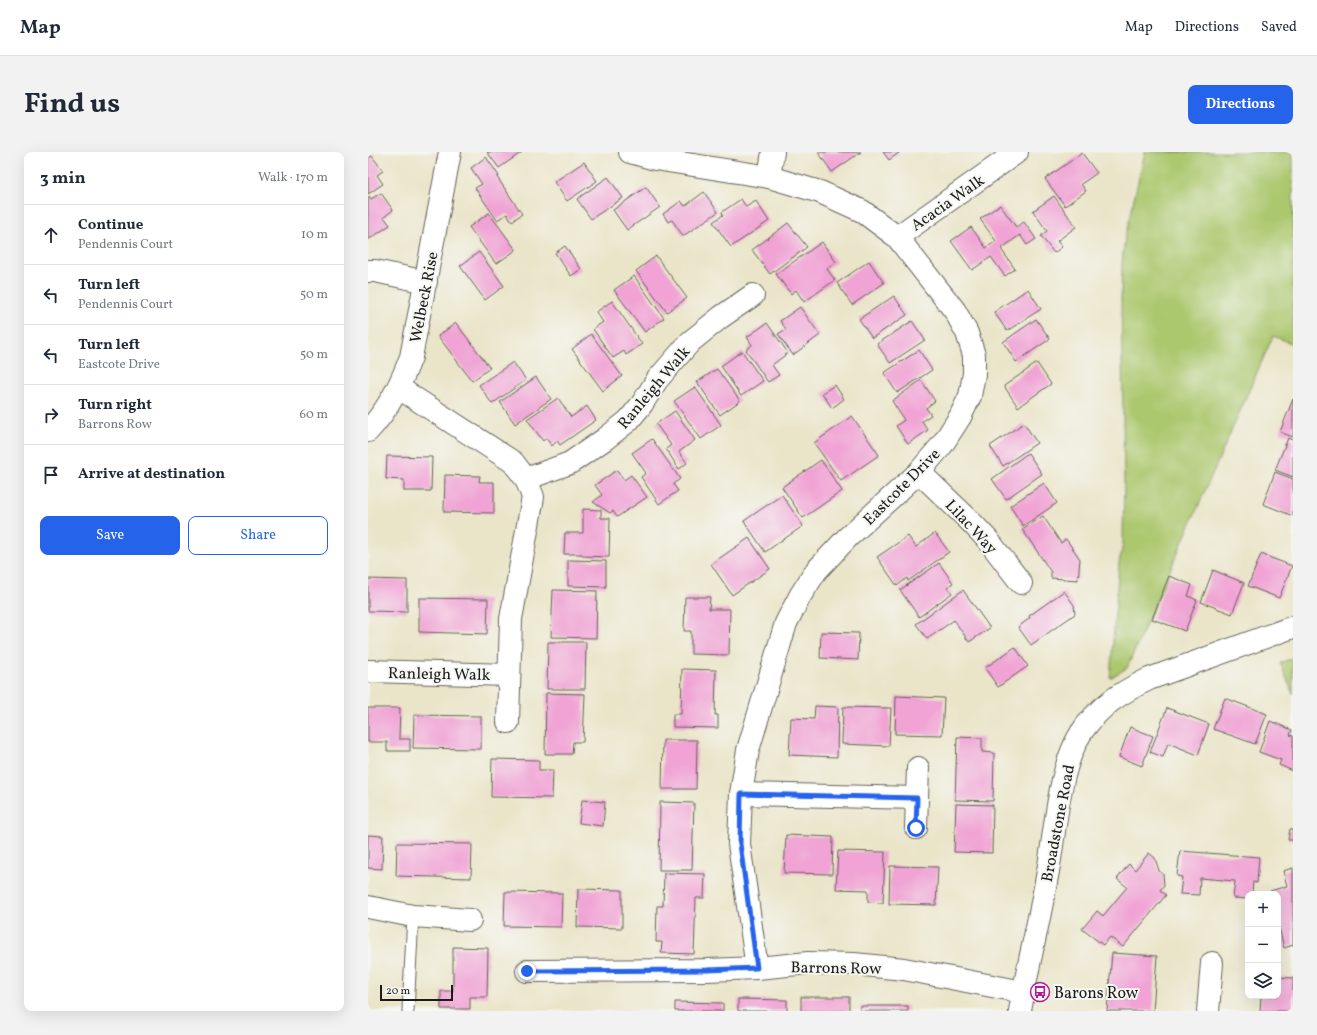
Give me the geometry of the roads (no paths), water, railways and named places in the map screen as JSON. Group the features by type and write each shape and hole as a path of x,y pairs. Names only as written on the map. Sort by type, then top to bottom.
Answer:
{"street":[{"name":"Welbeck Rise","path":"368,431 387,407 399,388 411,358 450,152"},
{"name":"Eastcote Drive","path":"630,152 655,159 769,177 820,192 862,211 897,237 955,311 967,333 974,355 974,374 970,396 960,417 942,445 919,472 847,538 816,571 800,596 786,623 748,750 741,794 740,844 757,968"},
{"path":"769,177 773,152"},
{"name":"Acacia Walk","path":"897,237 1017,152"},
{"path":"368,271 375,271 426,282"},
{"name":"Ranleigh Walk","path":"526,479 570,463 628,421 642,404 657,380 690,342 752,295"},
{"name":"Ranleigh Walk","path":"399,388 513,462 526,479 533,497 511,619 508,722"},
{"name":"Lilac Way","path":"919,472 972,522 988,540 1021,583"},
{"name":"Broadstone Road","path":"1022,1001 1048,872 1062,782 1070,757 1080,734 1091,719 1108,702 1128,690 1149,680 1293,627"},
{"name":"Ranleigh Walk","path":"368,671 509,674"},
{"path":"916,828 918,768"},
{"path":"741,794 917,798"},
{"path":"368,907 413,916 470,920"},
{"name":"Barrons Row","path":"527,971 707,970 757,968 808,963 854,964 904,969 1022,1001"},
{"path":"1208,1011 1212,963"}],"lane":[{"path":"408,1011 413,916"}],"place":[{"name":"Barons Row","path":"1040,992"}]}
